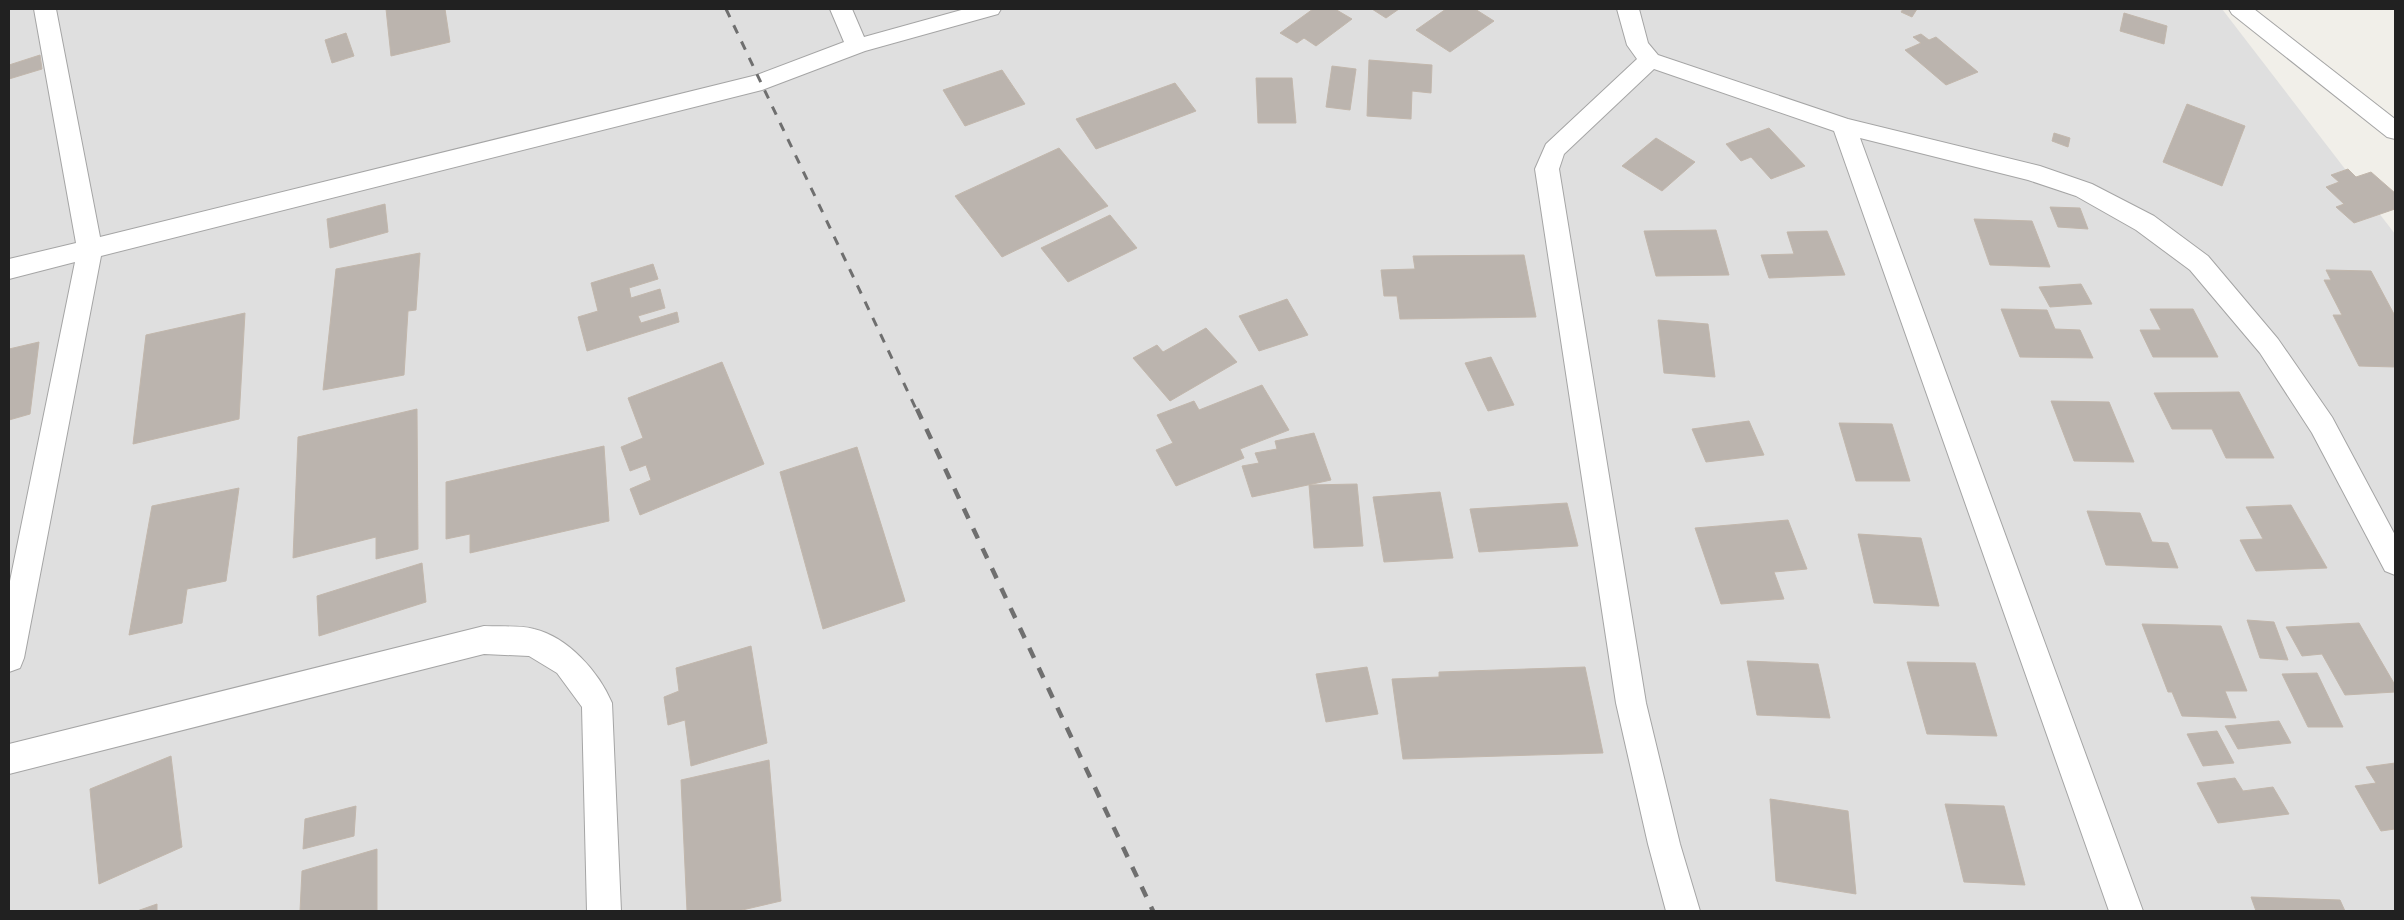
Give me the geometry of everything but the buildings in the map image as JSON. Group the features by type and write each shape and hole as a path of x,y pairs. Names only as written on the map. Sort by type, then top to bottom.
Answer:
{"street":[{"path":"9,658 90,249 45,9"},
{"path":"841,9 857,46"},
{"path":"9,269 762,82 857,46 990,9"},
{"path":"1628,9 1638,45 1650,60 1844,126 2032,172 2084,190 2145,222 2199,263 2269,346 2322,425 2395,562"},
{"path":"2240,9 2395,131"},
{"path":"1650,60 1554,150 1547,169 1631,703 1664,844 1683,911"},
{"path":"1844,126 2126,911"},
{"path":"9,759 484,640 533,642 568,663 597,703 604,911"}],"shaded area":[{"path":"9,9 2222,9 2395,234 2395,911 9,911"}],"railway":[{"path":"726,9 917,411"},
{"path":"917,409 1153,911"}]}
